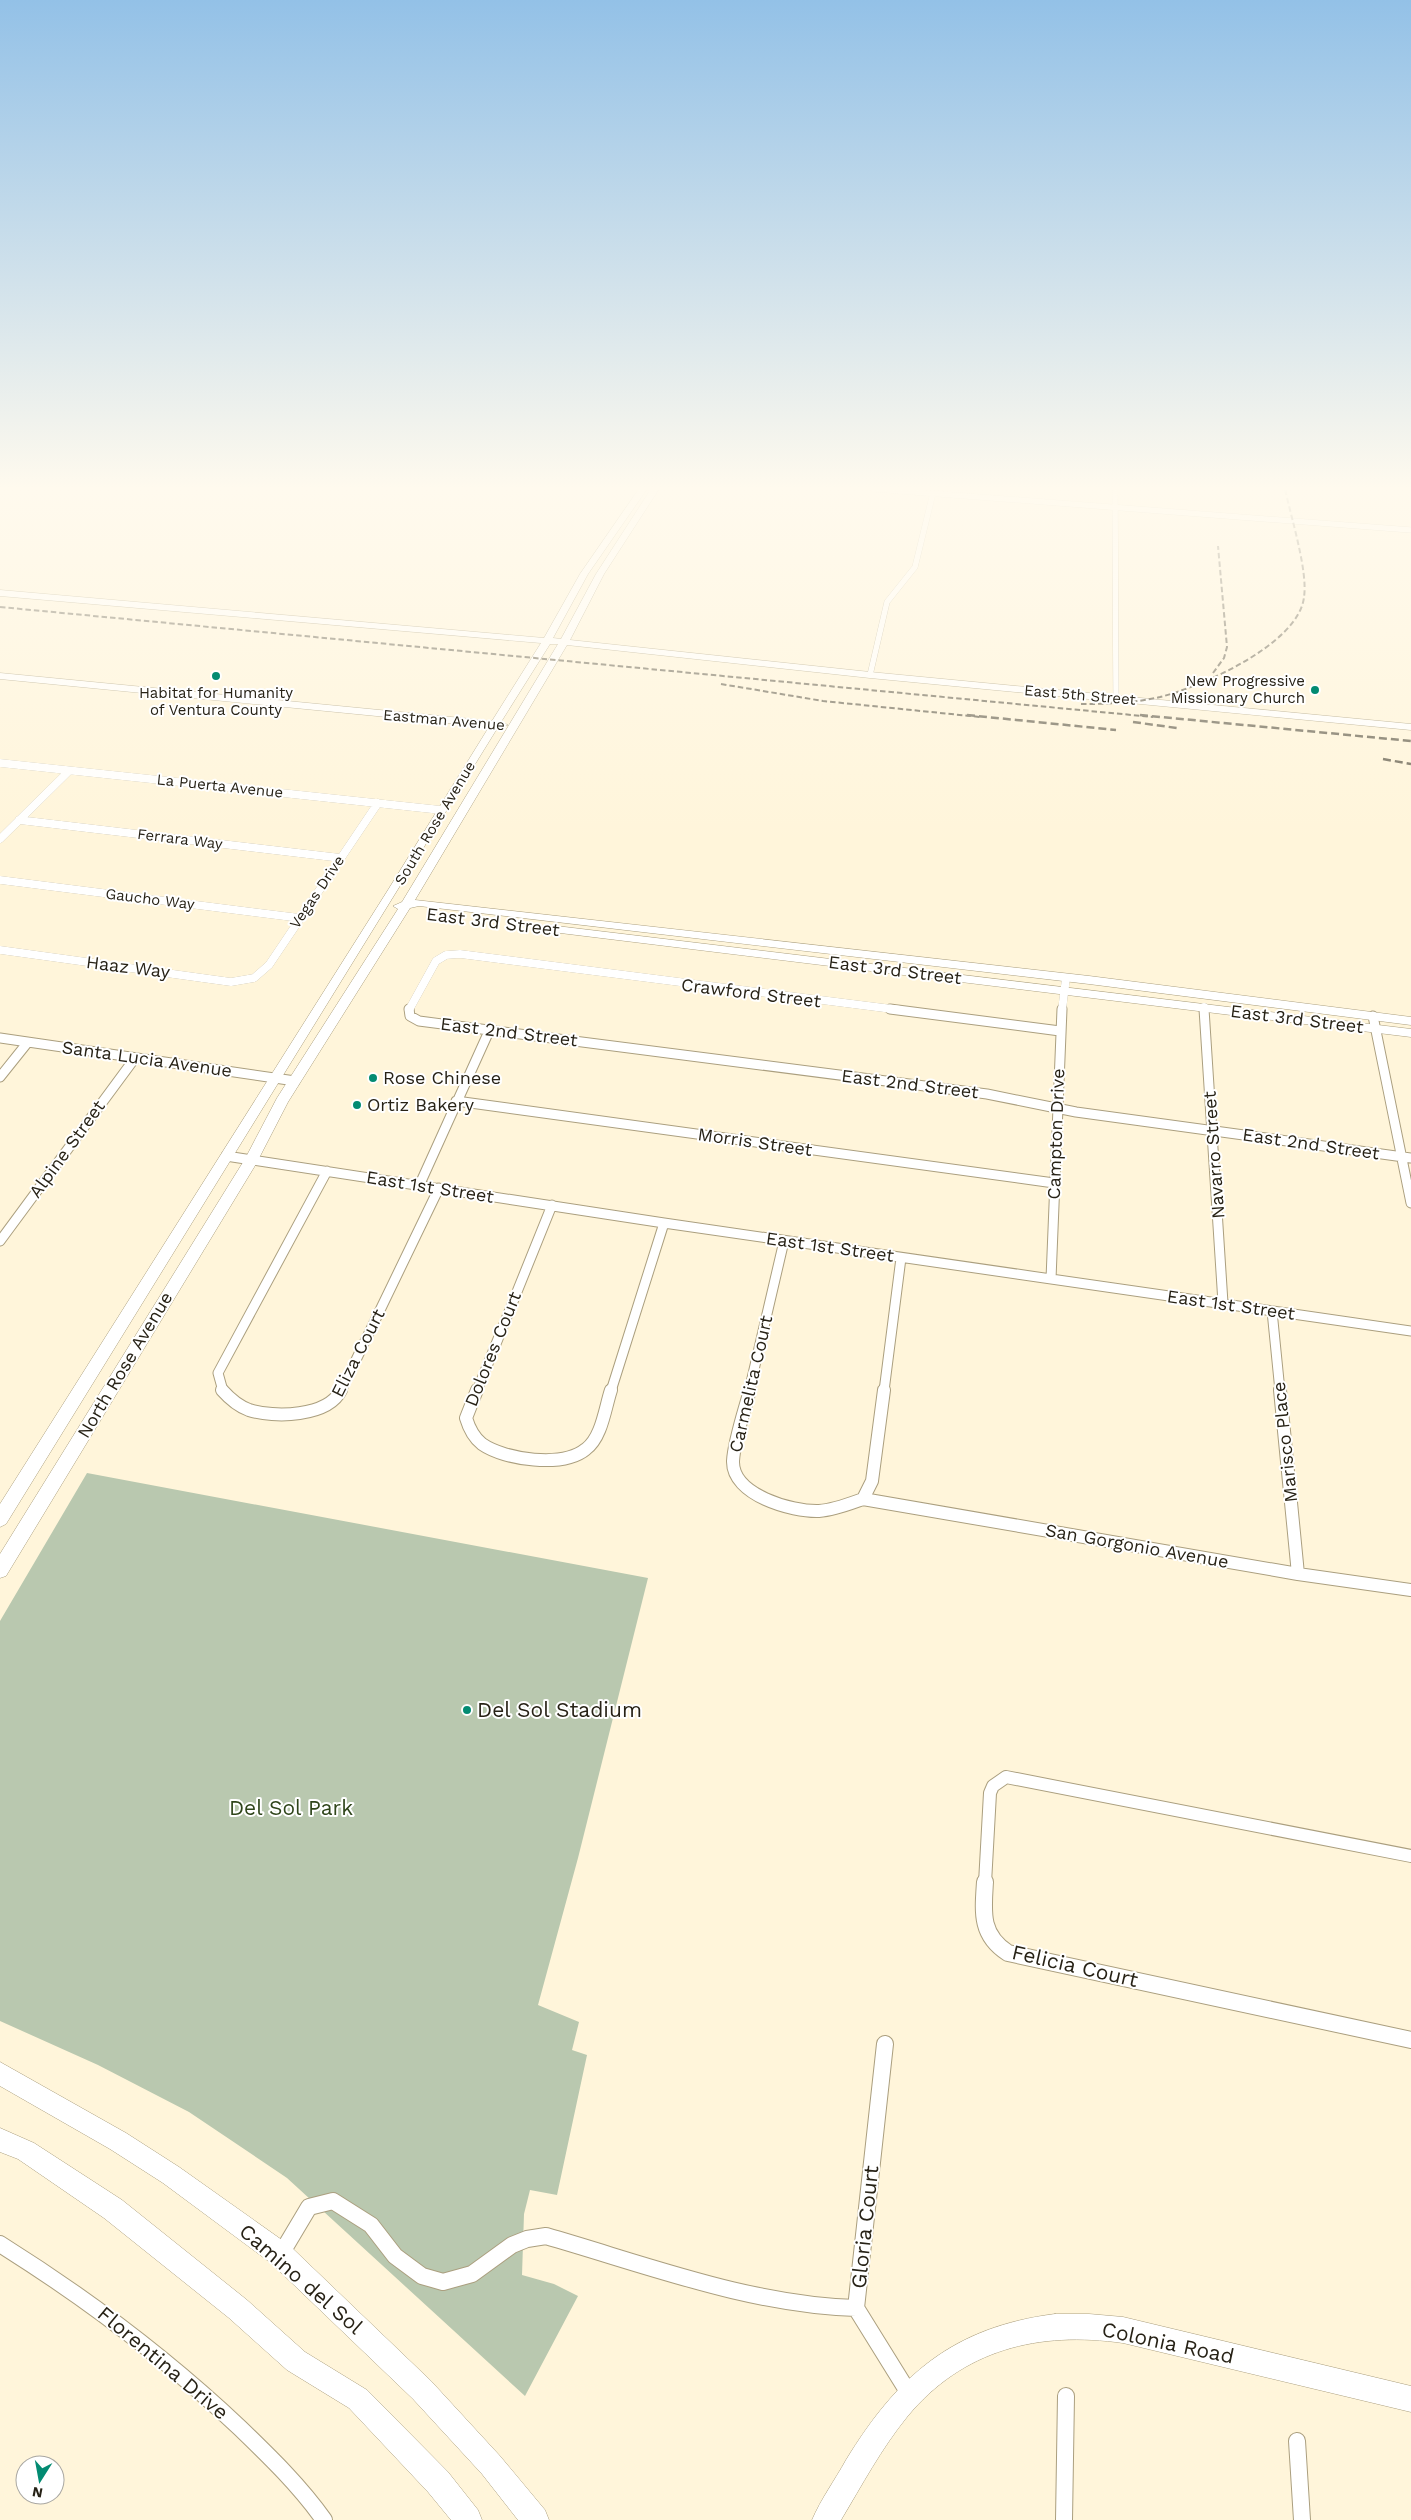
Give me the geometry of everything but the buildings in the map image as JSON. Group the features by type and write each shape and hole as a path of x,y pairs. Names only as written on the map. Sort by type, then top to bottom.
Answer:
{"main road":[{"name":"East 5th Street","path":"151,607 1411,726"},
{"name":"South Rose Avenue","path":"226,1156 334,987 441,810 546,643 566,607"},
{"name":"South Rose Avenue","path":"251,1160 295,1081 405,907 562,645 583,607"},
{"name":"Eastman Avenue","path":"0,676 375,714 386,718 510,729"},
{"name":"East 3rd Street","path":"385,904 405,907 412,912 1256,1007 1374,1023 1411,1033"},
{"name":"East 3rd Street","path":"1065,984 1204,1007 1256,1007"},
{"path":"313,1053 306,1045 338,995 334,987"},
{"name":"East 3rd Street","path":"1374,1023 1411,1021"},
{"name":"North Rose Avenue","path":"0,1519 226,1156"},
{"name":"North Rose Avenue","path":"2,1564 251,1160"},
{"name":"Camino del Sol","path":"0,2073 118,2141 171,2175 280,2254 422,2390 491,2465 535,2520"},
{"path":"0,2140 26,2151 113,2209 238,2309 296,2361 358,2399 433,2476 468,2520"},
{"name":"Colonia Road","path":"826,2520 874,2442 910,2395 935,2373 969,2351 992,2341 1036,2329 1077,2326 1123,2330 1411,2399"}],"street":[{"path":"870,675 886,607"},
{"path":"1116,607 1116,699"},
{"name":"La Puerta Avenue","path":"0,763 441,810"},
{"path":"0,839 68,770"},
{"name":"Vegas Drive","path":"255,979 267,970 277,951 378,804"},
{"name":"Ferrara Way","path":"19,820 341,858"},
{"name":"Gaucho Way","path":"0,880 300,918"},
{"name":"Haaz Way","path":"0,950 232,982 255,979"},
{"name":"Crawford Street","path":"442,956 460,954 1060,1032"},
{"name":"East 2nd Street","path":"442,956 432,966 411,1003 410,1016 419,1021 987,1094 1057,1108 1406,1157"},
{"name":"Campton Drive","path":"1051,1279 1060,1032 1065,984"},
{"name":"Navarro Street","path":"1204,1007 1223,1304"},
{"path":"1374,1023 1406,1157 1411,1202"},
{"path":"419,1186 490,1029"},
{"name":"Santa Lucia Avenue","path":"0,1038 295,1081"},
{"path":"0,1077 28,1042"},
{"name":"Alpine Street","path":"0,1241 135,1058"},
{"name":"Morris Street","path":"456,1101 1054,1183"},
{"name":"East 1st Street","path":"226,1156 664,1223 1411,1331"},
{"name":"Eliza Court","path":"327,1171 218,1373 220,1388 229,1398 254,1411 272,1415 305,1413 323,1408 338,1396 439,1188"},
{"name":"Dolores Court","path":"552,1205 466,1418 470,1433 486,1446 515,1458 550,1459 573,1456 583,1452 596,1438 664,1223"},
{"name":"Carmelita Court","path":"784,1240 733,1462 738,1476 749,1488 777,1503 818,1511 843,1507 863,1499"},
{"path":"863,1499 872,1481 901,1258"},
{"name":"Marisco Place","path":"1272,1311 1298,1574"},
{"name":"San Gorgonio Avenue","path":"863,1499 1298,1574 1411,1590"},
{"name":"Felicia Court","path":"1411,1856 1006,1777 993,1786 990,1793 983,1918 987,1934 996,1946 1008,1953 1411,2040"},
{"name":"Gloria Court","path":"884,2044 856,2308 910,2395"},
{"path":"280,2254 309,2207 333,2201 371,2225 395,2256 422,2276 443,2282 472,2274 512,2245 527,2238 546,2236 730,2289 824,2307 856,2308"},
{"name":"Florentina Drive","path":"0,2244 58,2279 128,2329 209,2398 291,2477 324,2520"},
{"path":"1064,2520 1066,2396"},
{"path":"1297,2441 1302,2520"}],"green space":[{"name":"Del Sol Park","path":"87,1473 648,1578 578,1858 538,2005 579,2022 572,2050 587,2055 557,2195 530,2190 524,2214 522,2275 554,2284 578,2296 525,2396 287,2178 189,2112 98,2065 0,2021 0,1621"}],"railway":[{"path":"0,607 1153,717"},
{"path":"1213,673 1224,658 1227,647 1223,607"},
{"path":"1081,704 1140,701 1178,692 1199,684 1246,661 1267,647 1285,631 1298,614 1301,607"},
{"path":"721,684 823,701 980,717"},
{"path":"967,715 1116,730"},
{"path":"1140,715 1411,741"},
{"path":"1133,722 1177,728"},
{"path":"1383,759 1411,764"}],"place":[{"name":"Habitat for Humanity of Ventura County","path":"216,676"},
{"name":"New Progressive Missionary Church","path":"1315,690"},
{"name":"Rose Chinese","path":"373,1078"},
{"name":"Ortiz Bakery","path":"357,1105"},
{"name":"Del Sol Stadium","path":"467,1710"}]}
